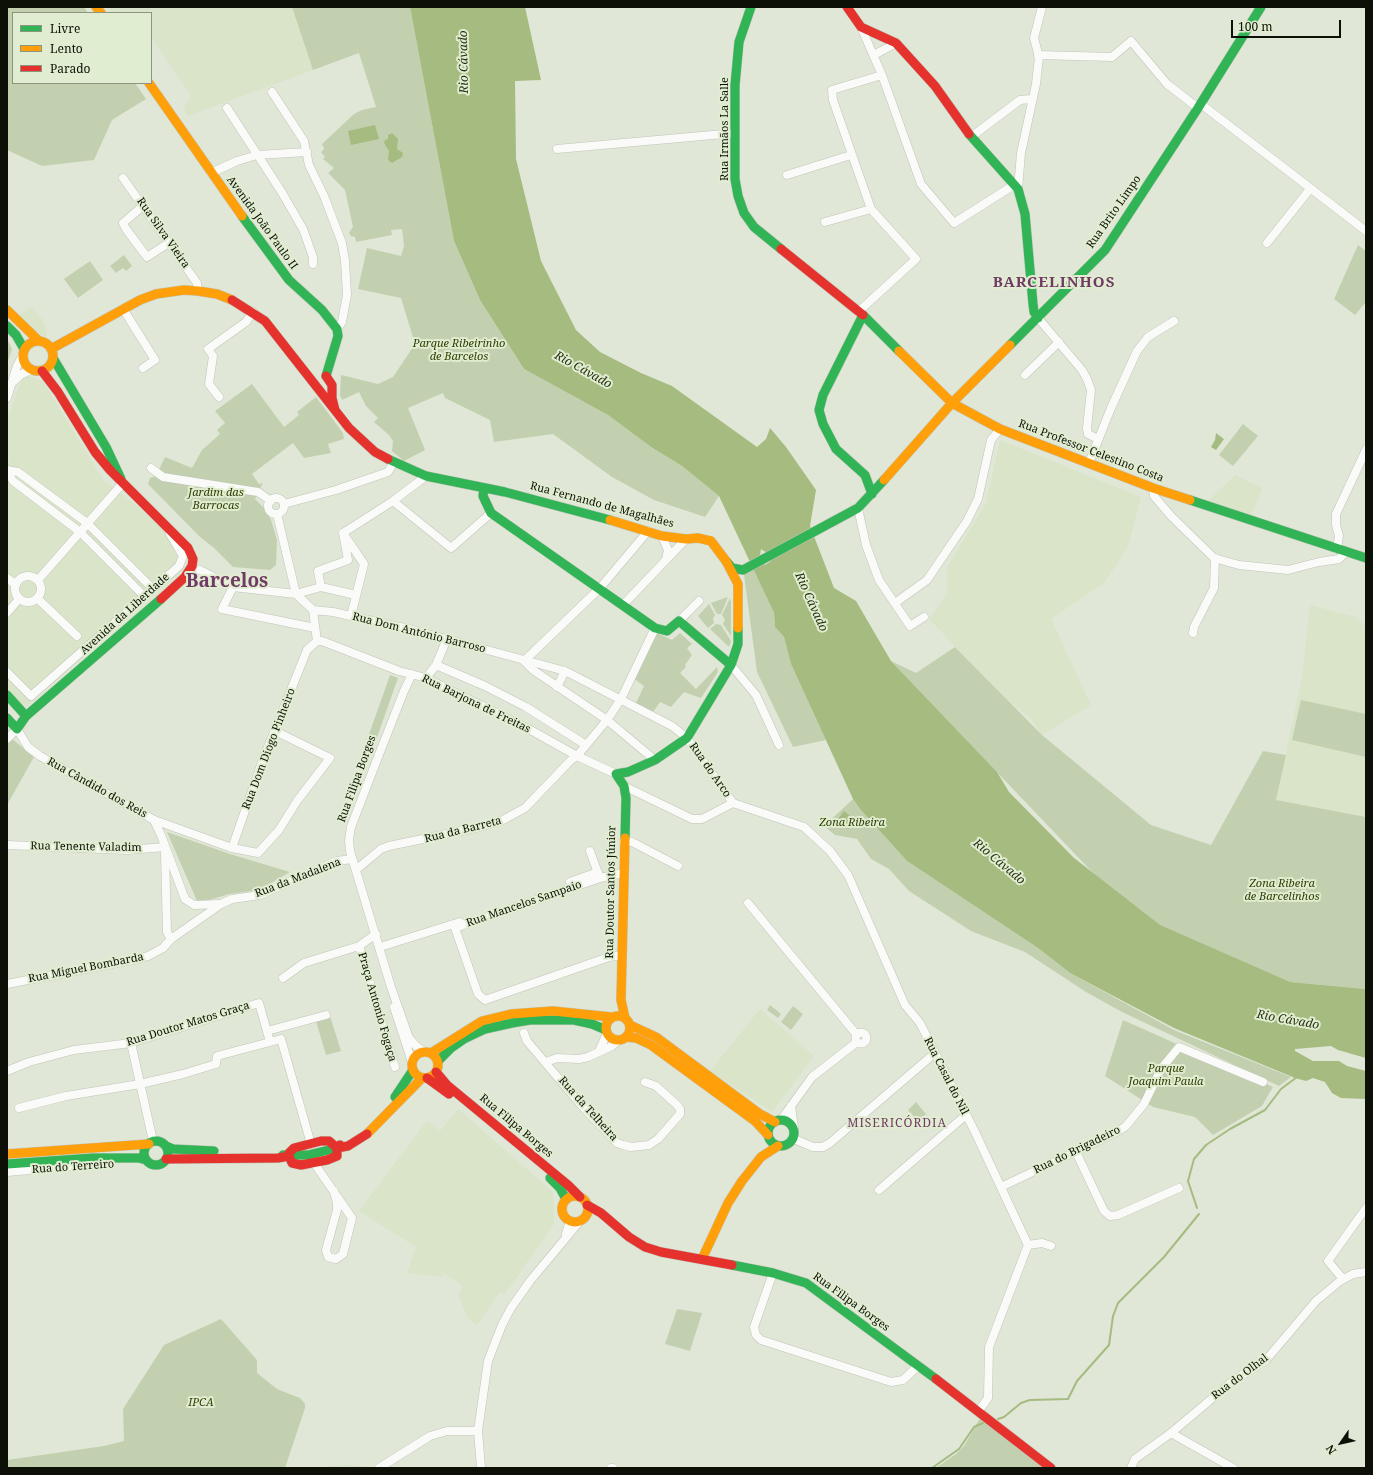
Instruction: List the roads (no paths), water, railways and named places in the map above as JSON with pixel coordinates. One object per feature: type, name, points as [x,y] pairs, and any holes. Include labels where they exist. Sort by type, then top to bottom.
[{"type":"main road","name":"Rua Irmãos La Salle","points":[[751,7],[740,42],[735,85],[735,179],[738,196],[744,213],[754,227],[846,302]]},
{"type":"main road","points":[[847,7],[861,27],[896,43],[935,86],[971,137],[1016,187],[1026,214],[1033,304],[1034,312],[1038,318]]},
{"type":"main road","name":"Rua Brito Limpo","points":[[744,569],[858,508],[952,402],[1105,250],[1199,106],[1261,7]]},
{"type":"main road","name":"Avenida João Paulo II","points":[[150,84],[210,173],[274,261],[290,280],[326,314],[337,329]]},
{"type":"main road","name":"Rua Fernando de Magalhães","points":[[52,353],[123,308],[156,294],[184,290],[217,294],[253,312],[265,321],[349,428],[375,452],[394,462],[426,476],[521,496],[662,536],[686,539],[698,538],[711,541],[726,561],[738,584],[738,644],[731,665],[700,718],[686,738],[655,760],[628,772],[616,774]]},
{"type":"main road","name":"Rua Professor Celestino Costa","points":[[846,302],[861,314],[952,402],[1000,429],[1152,488],[1366,558]]},
{"type":"main road","points":[[7,310],[39,341],[45,343],[52,353],[106,447],[123,483]]},
{"type":"main road","points":[[861,314],[823,396],[819,410],[823,424],[836,449],[866,475],[872,494]]},
{"type":"main road","points":[[7,326],[16,335],[24,352],[24,364],[31,370],[42,371],[50,366],[52,353]]},
{"type":"main road","points":[[332,385],[328,394],[318,390],[318,382],[326,376],[338,336],[337,329]]},
{"type":"main road","points":[[24,352],[31,343],[39,341]]},
{"type":"main road","name":"Avenida da Liberdade","points":[[17,729],[26,716],[122,634],[185,577],[192,566],[193,559],[188,548],[123,483],[95,452],[58,392],[42,371]]},
{"type":"main road","points":[[308,377],[326,376]]},
{"type":"main road","points":[[326,376],[332,385],[332,398],[336,412]]},
{"type":"main road","points":[[484,488],[483,496],[491,513],[655,628],[667,631],[679,622],[731,665]]},
{"type":"main road","points":[[726,561],[732,568],[744,569],[738,584]]},
{"type":"main road","points":[[7,695],[26,716]]},
{"type":"main road","points":[[7,718],[17,729]]},
{"type":"main road","points":[[616,774],[624,786]]},
{"type":"main road","name":"Rua Doutor Santos Júnior","points":[[624,786],[626,798],[621,1000],[628,1021]]},
{"type":"main road","name":"Rua Doutor Santos Júnior","points":[[613,1017],[621,1000]]},
{"type":"main road","points":[[337,1148],[325,1140],[294,1148],[289,1153],[289,1156],[290,1160],[295,1165],[314,1163],[336,1156],[337,1148],[376,1119],[403,1087],[413,1066],[416,1055],[427,1052],[482,1021],[511,1014],[553,1011],[613,1017],[619,1015],[656,1037],[760,1114],[778,1121],[788,1122],[794,1128],[794,1139],[787,1146],[778,1146],[764,1155],[736,1190],[702,1259]]},
{"type":"main road","points":[[607,1032],[607,1023],[613,1017]]},
{"type":"main road","points":[[151,1142],[144,1152],[146,1160],[150,1164],[157,1165],[166,1159],[173,1158],[278,1158],[312,1154],[348,1146],[370,1132],[424,1078],[436,1072],[438,1061],[451,1048],[464,1039],[485,1029],[512,1023],[530,1020],[574,1020],[592,1024],[607,1032],[612,1038],[636,1038],[651,1045],[755,1121],[778,1146]]},
{"type":"main road","points":[[622,1039],[630,1032],[628,1021]]},
{"type":"main road","points":[[427,1052],[438,1061]]},
{"type":"main road","points":[[413,1066],[424,1078]]},
{"type":"main road","name":"Rua Filipa Borges","points":[[436,1072],[448,1085],[568,1185],[580,1197]]},
{"type":"main road","name":"Rua Filipa Borges","points":[[424,1078],[513,1146],[560,1188],[566,1199]]},
{"type":"main road","points":[[764,1155],[769,1137],[769,1128],[778,1121]]},
{"type":"main road","points":[[7,1154],[137,1146],[151,1142],[160,1142],[174,1149],[272,1152],[289,1156]]},
{"type":"main road","points":[[166,1146],[168,1151],[166,1159]]},
{"type":"main road","points":[[7,1164],[133,1158],[146,1160]]},
{"type":"main road","points":[[578,1220],[587,1212],[587,1205],[580,1197],[573,1196],[566,1199],[562,1205],[562,1212],[565,1218],[578,1220],[595,1216],[608,1218]]},
{"type":"main road","name":"Rua Filipa Borges","points":[[587,1205],[608,1218],[629,1238],[645,1247],[661,1252],[790,1277],[816,1289],[1051,1468]]},
{"type":"street","points":[[861,27],[882,75],[921,184],[954,223],[1016,187],[1031,99],[1036,84],[1038,55],[1034,38],[1042,7]]},
{"type":"street","points":[[1038,55],[1112,56],[1131,41],[1167,84],[1199,106],[1366,231]]},
{"type":"street","points":[[874,55],[896,43]]},
{"type":"street","points":[[861,314],[916,259],[871,209],[831,94],[832,90],[882,75]]},
{"type":"street","points":[[272,92],[300,134],[307,152],[309,165],[336,227],[345,261],[347,295],[342,322],[337,329]]},
{"type":"street","points":[[971,137],[1020,100],[1031,99]]},
{"type":"street","points":[[227,108],[303,229],[313,257],[313,264]]},
{"type":"street","points":[[557,149],[735,133]]},
{"type":"street","points":[[210,173],[237,161],[257,155],[307,152]]},
{"type":"street","points":[[787,175],[851,155]]},
{"type":"street","name":"Rua Silva Vieira","points":[[124,178],[170,242],[197,283],[198,291]]},
{"type":"street","points":[[1268,242],[1310,189]]},
{"type":"street","points":[[144,205],[123,223],[126,229],[147,257],[170,242]]},
{"type":"street","points":[[825,222],[871,209]]},
{"type":"street","points":[[123,308],[155,360],[143,368]]},
{"type":"street","points":[[219,398],[209,384],[213,356],[208,348],[246,322],[253,312]]},
{"type":"street","points":[[1038,318],[1059,342],[1087,379],[1091,390],[1087,428],[1088,434],[1098,439]]},
{"type":"street","points":[[1089,463],[1137,351],[1148,337],[1174,321]]},
{"type":"street","points":[[1025,375],[1059,342]]},
{"type":"street","points":[[7,398],[17,366],[24,352]]},
{"type":"street","points":[[12,382],[22,374],[31,370]]},
{"type":"street","points":[[895,603],[927,580],[967,521],[978,499],[991,440],[1000,429]]},
{"type":"street","points":[[1152,488],[1154,496],[1171,516],[1215,558],[1239,565],[1288,570],[1319,562],[1339,559],[1341,551],[1336,526],[1336,514],[1366,450]]},
{"type":"street","points":[[284,504],[336,490],[388,472],[394,462]]},
{"type":"street","points":[[151,468],[163,476],[258,492],[271,501]]},
{"type":"street","points":[[7,471],[18,472],[88,523],[153,588]]},
{"type":"street","points":[[7,471],[13,481],[80,532],[144,596]]},
{"type":"street","points":[[343,533],[393,501],[426,476]]},
{"type":"street","points":[[38,580],[123,483]]},
{"type":"street","points":[[43,503],[49,494]]},
{"type":"street","points":[[271,501],[278,499],[284,504]]},
{"type":"street","points":[[271,501],[270,510],[277,514],[296,594],[313,610],[317,641]]},
{"type":"street","points":[[393,501],[452,548],[491,513]]},
{"type":"street","points":[[277,514],[284,509],[284,504]]},
{"type":"street","points":[[858,508],[866,545],[879,580],[910,626],[924,617]]},
{"type":"street","points":[[7,672],[31,696],[179,566],[182,556],[158,517]]},
{"type":"street","points":[[648,531],[600,588],[524,661],[533,670],[607,720],[655,760]]},
{"type":"street","points":[[343,533],[364,564],[351,616]]},
{"type":"street","points":[[320,587],[318,571],[348,560],[343,533]]},
{"type":"street","points":[[662,536],[668,550],[666,560]]},
{"type":"street","points":[[623,605],[686,539]]},
{"type":"street","points":[[112,563],[120,554]]},
{"type":"street","points":[[1193,634],[1194,627],[1214,588],[1215,558]]},
{"type":"street","points":[[200,570],[233,587],[296,594],[320,587],[356,595]]},
{"type":"street","points":[[28,576],[38,580],[42,589],[38,599],[29,602],[19,599],[15,590],[16,585],[23,577],[28,576]]},
{"type":"street","points":[[7,578],[16,585]]},
{"type":"street","points":[[233,587],[222,609],[315,628]]},
{"type":"street","points":[[7,613],[19,599]]},
{"type":"street","points":[[38,599],[77,636]]},
{"type":"street","points":[[679,622],[699,601]]},
{"type":"street","name":"Rua Dom António Barroso","points":[[313,610],[351,616],[413,630],[524,661],[538,662],[565,671],[621,699]]},
{"type":"street","points":[[114,624],[122,634]]},
{"type":"street","name":"Rua da Barreta","points":[[356,869],[381,849],[389,846],[476,828],[516,815],[536,798],[571,760],[577,756],[607,720],[621,699],[655,628]]},
{"type":"street","points":[[426,678],[436,665],[447,639]]},
{"type":"street","name":"Rua Dom Diogo Pinheiro","points":[[232,848],[275,731],[307,650],[317,641]]},
{"type":"street","name":"Rua Barjona de Freitas","points":[[317,641],[322,641],[399,671],[426,678],[528,728],[577,756],[616,774]]},
{"type":"street","points":[[436,665],[485,686],[526,707],[586,745]]},
{"type":"street","points":[[731,665],[756,695],[779,746]]},
{"type":"street","points":[[558,687],[565,671]]},
{"type":"street","name":"Rua Filipa Borges","points":[[412,674],[351,827],[349,840],[352,859],[391,987],[410,1038],[416,1046],[427,1052]]},
{"type":"street","name":"Rua do Arco","points":[[621,699],[672,726],[686,738],[733,803]]},
{"type":"street","points":[[7,739],[17,729]]},
{"type":"street","name":"Rua Cândido dos Reis","points":[[17,729],[28,747],[40,756],[154,820],[232,848],[258,853],[279,830],[297,801],[330,758],[275,731]]},
{"type":"street","points":[[624,786],[692,819],[702,819],[733,803]]},
{"type":"street","name":"Rua Casal do Nil","points":[[733,803],[804,828],[830,851],[848,875],[906,1005],[920,1023],[1028,1245]]},
{"type":"street","points":[[154,820],[185,899],[194,905],[221,904]]},
{"type":"street","points":[[624,840],[632,842],[678,866]]},
{"type":"street","name":"Rua Tenente Valadim","points":[[7,845],[127,850],[165,847]]},
{"type":"street","points":[[165,847],[168,932],[171,939]]},
{"type":"street","points":[[380,947],[449,926],[599,875],[590,851]]},
{"type":"street","name":"Rua da Madalena","points":[[163,948],[171,939],[221,904],[232,899],[260,895],[337,861],[352,859]]},
{"type":"street","name":"Rua Mancelos Sampaio","points":[[622,955],[609,957],[485,1000],[478,994],[455,928],[599,875],[623,873]]},
{"type":"street","points":[[748,903],[857,1038],[812,1077],[778,1121]]},
{"type":"street","points":[[283,978],[304,963],[359,946],[376,934]]},
{"type":"street","name":"Praça Antonio Fogaça","points":[[359,946],[395,1067]]},
{"type":"street","name":"Rua Miguel Bombarda","points":[[7,984],[138,960],[163,948]]},
{"type":"street","name":"Rua Filipa Borges","points":[[391,987],[394,1008],[413,1066]]},
{"type":"street","name":"Rua Doutor Matos Graça","points":[[7,1071],[29,1062],[74,1050],[131,1044],[259,1003],[270,1042]]},
{"type":"street","points":[[267,1031],[326,1015]]},
{"type":"street","points":[[599,1051],[607,1032]]},
{"type":"street","name":"Rua da Telheira","points":[[524,1033],[527,1041],[581,1105],[617,1143],[631,1147],[649,1145],[658,1139],[680,1114],[678,1105],[656,1086],[645,1082]]},
{"type":"street","points":[[19,1108],[66,1096],[140,1084],[184,1074],[216,1064],[217,1056],[281,1039],[310,1144]]},
{"type":"street","points":[[546,1062],[557,1058],[583,1058],[622,1039]]},
{"type":"street","points":[[131,1044],[151,1142]]},
{"type":"street","name":"Rua do Brigadeiro","points":[[1001,1187],[1076,1152],[1126,1126],[1144,1104],[1162,1069],[1179,1047],[1263,1082]]},
{"type":"street","points":[[794,1139],[813,1147],[822,1147],[830,1143],[935,1053]]},
{"type":"street","points":[[790,1106],[794,1128]]},
{"type":"street","points":[[879,1190],[966,1115]]},
{"type":"street","points":[[1076,1152],[1104,1211],[1110,1216],[1118,1215],[1179,1188]]},
{"type":"street","name":"Rua do Terreiro","points":[[7,1172],[98,1163],[133,1164],[133,1158]]},
{"type":"street","points":[[314,1163],[352,1218],[343,1254],[336,1259],[328,1257],[326,1250],[337,1210],[334,1192]]},
{"type":"street","points":[[1344,1279],[1328,1261],[1366,1208]]},
{"type":"street","points":[[481,1468],[478,1430],[488,1361],[502,1325],[511,1308],[530,1281],[565,1239],[578,1220]]},
{"type":"street","points":[[978,1412],[988,1398],[989,1347],[1028,1245],[1042,1243],[1051,1246]]},
{"type":"street","name":"Rua do Olhal","points":[[1131,1468],[1135,1459],[1171,1433],[1234,1380],[1266,1360],[1316,1301],[1344,1279],[1353,1274],[1366,1272]]},
{"type":"street","points":[[773,1273],[754,1327],[756,1335],[761,1340],[891,1382],[904,1380],[918,1366]]},
{"type":"street","points":[[379,1468],[430,1436],[447,1431],[478,1430]]},
{"type":"street","points":[[1171,1433],[1233,1468]]},
{"type":"water","name":"Rio Cávado","points":[[410,7],[525,7],[541,80],[515,81],[516,159],[541,261],[576,330],[600,352],[641,373],[672,386],[757,447],[766,439],[770,428],[786,447],[816,490],[810,526],[834,588],[856,601],[891,661],[997,772],[1009,792],[1074,858],[1160,925],[1290,982],[1366,989],[1366,1058],[1338,1050],[1331,1046],[1295,1049],[1295,1051],[1313,1061],[1339,1061],[1347,1066],[1366,1071],[1366,1099],[1341,1098],[1332,1093],[1325,1082],[1313,1078],[1306,1081],[1295,1078],[1174,1028],[1070,973],[1038,948],[907,861],[860,809],[853,799],[791,664],[784,637],[775,627],[774,613],[719,496],[682,466],[651,447],[608,415],[524,369],[480,300],[454,241]],"holes":[[[761,549],[767,553],[771,561],[765,565],[760,556]]]},
{"type":"water","points":[[375,125],[379,139],[351,145],[348,131]]},
{"type":"water","points":[[392,133],[398,139],[397,149],[403,153],[402,157],[392,163],[388,160],[389,151],[384,143],[385,140],[388,139],[388,135]]},
{"type":"water","points":[[1216,433],[1224,439],[1216,450],[1211,447],[1215,440]]},
{"type":"water","points":[[844,811],[857,822],[848,829],[838,819]]},
{"type":"waterway","points":[[1197,1208],[1188,1181],[1194,1159],[1206,1145],[1230,1129],[1265,1110],[1281,1089],[1297,1077]]},
{"type":"waterway","points":[[998,1419],[1004,1417],[1021,1403],[1030,1400],[1068,1399],[1077,1381],[1109,1345],[1113,1316],[1118,1303],[1164,1257],[1199,1214]]},
{"type":"waterway","points":[[932,1468],[959,1449],[974,1427],[983,1423]]},
{"type":"district","name":"BARCELINHOS","points":[[1054,283]]},
{"type":"district","name":"Barcelos","points":[[227,582]]},
{"type":"district","name":"MISERICÓRDIA","points":[[897,1124]]},
{"type":"park label","name":"Parque Ribeirinho de Barcelos","points":[[459,350]]},
{"type":"park label","name":"Jardim das Barrocas","points":[[216,499]]},
{"type":"park label","name":"Zona Ribeira","points":[[852,823]]},
{"type":"park label","name":"Zona Ribeira de Barcelinhos","points":[[1282,890]]},
{"type":"park label","name":"Parque Joaquim Paula","points":[[1166,1075]]},
{"type":"park label","name":"IPCA","points":[[201,1403]]}]
